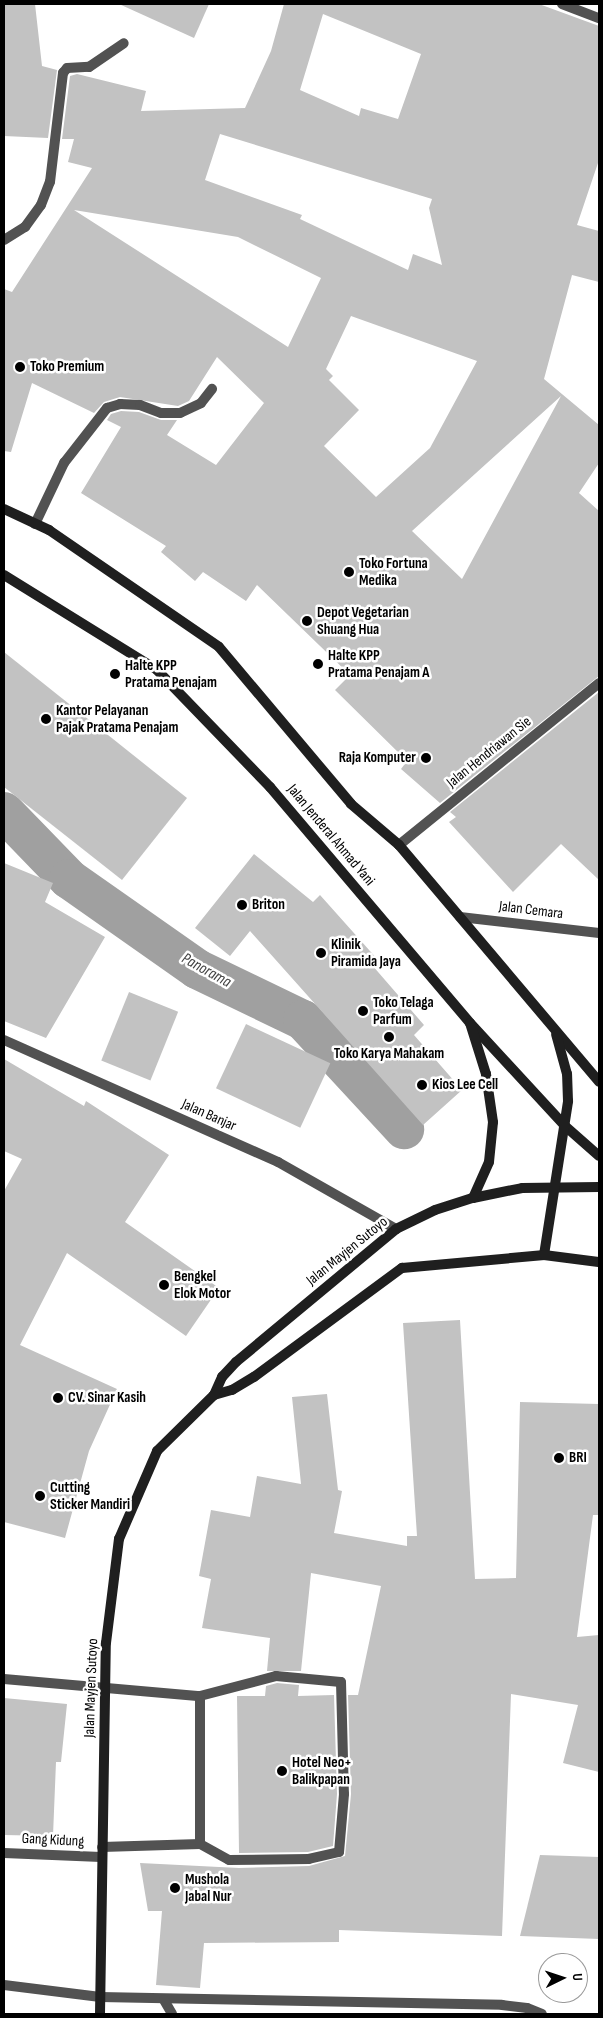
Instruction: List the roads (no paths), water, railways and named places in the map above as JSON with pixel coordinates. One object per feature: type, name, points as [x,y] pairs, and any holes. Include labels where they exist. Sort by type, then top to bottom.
[{"type":"main road","points":[[4,509],[49,530],[219,647],[351,804],[398,845],[599,1082]]},
{"type":"main road","name":"Jalan Jenderal Ahmad Yani","points":[[4,575],[157,670],[270,787],[470,1023],[565,1126],[599,1156]]},
{"type":"main road","points":[[470,1023],[486,1074],[493,1122],[489,1162],[472,1198]]},
{"type":"main road","points":[[544,1255],[553,1188],[565,1126],[567,1074],[555,1032]]},
{"type":"main road","name":"Jalan Mayjen Sutoyo","points":[[100,2014],[106,1643],[119,1539],[157,1451],[214,1395],[222,1377],[236,1362],[396,1229],[435,1210],[472,1198],[522,1188],[599,1187]]},
{"type":"main road","name":"Jalan Mayjen Sutoyo","points":[[214,1395],[232,1390],[254,1377],[402,1268],[544,1255],[599,1262]]},
{"type":"street","points":[[562,4],[599,18]]},
{"type":"street","points":[[4,240],[25,227],[41,205],[50,182],[62,73],[72,67],[89,67],[124,43]]},
{"type":"street","points":[[35,524],[64,463],[107,408],[120,404],[140,405],[161,412],[180,413],[201,403],[212,389]]},
{"type":"street","name":"Jalan Hendriawan Sie","points":[[398,845],[599,683]]},
{"type":"street","name":"Jalan Cemara","points":[[460,917],[599,933]]},
{"type":"street","name":"Jalan Banjar","points":[[4,1040],[278,1162],[396,1229]]},
{"type":"street","points":[[4,1679],[105,1690],[200,1696],[276,1676],[341,1682],[344,1794],[339,1852],[309,1859],[229,1860],[200,1844],[200,1696]]},
{"type":"street","name":"Gang Kidung","points":[[4,1853],[102,1852],[200,1844]]},
{"type":"street","points":[[4,1986],[100,1997],[164,2000],[502,2005],[527,2008],[542,2014]]},
{"type":"street","points":[[164,2000],[172,2014]]},
{"type":"waterway","name":"Panorama","points":[[4,812],[69,879],[197,969],[303,1020],[404,1129]]},
{"type":"place","name":"Toko Premium","points":[[20,367]]},
{"type":"place","name":"Toko Fortuna Medika","points":[[349,572]]},
{"type":"place","name":"Depot Vegetarian Shuang Hua","points":[[307,621]]},
{"type":"place","name":"Halte KPP Pratama Penajam A","points":[[318,664]]},
{"type":"place","name":"Halte KPP Pratama Penajam","points":[[115,674]]},
{"type":"place","name":"Kantor Pelayanan Pajak Pratama Penajam","points":[[46,719]]},
{"type":"place","name":"Raja Komputer","points":[[426,758]]},
{"type":"place","name":"Briton","points":[[242,905]]},
{"type":"place","name":"Klinik Piramida Jaya","points":[[321,953]]},
{"type":"place","name":"Toko Telaga Parfum","points":[[363,1011]]},
{"type":"place","name":"Toko Karya Mahakam","points":[[389,1037]]},
{"type":"place","name":"Kios Lee Cell","points":[[422,1085]]},
{"type":"place","name":"Bengkel Elok Motor","points":[[164,1285]]},
{"type":"place","name":"CV. Sinar Kasih","points":[[58,1398]]},
{"type":"place","name":"BRI","points":[[559,1458]]},
{"type":"place","name":"Cutting Sticker Mandiri","points":[[40,1496]]},
{"type":"place","name":"Hotel Neo+ Balikpapan","points":[[282,1771]]},
{"type":"place","name":"Mushola Jabal Nur","points":[[175,1888]]}]
